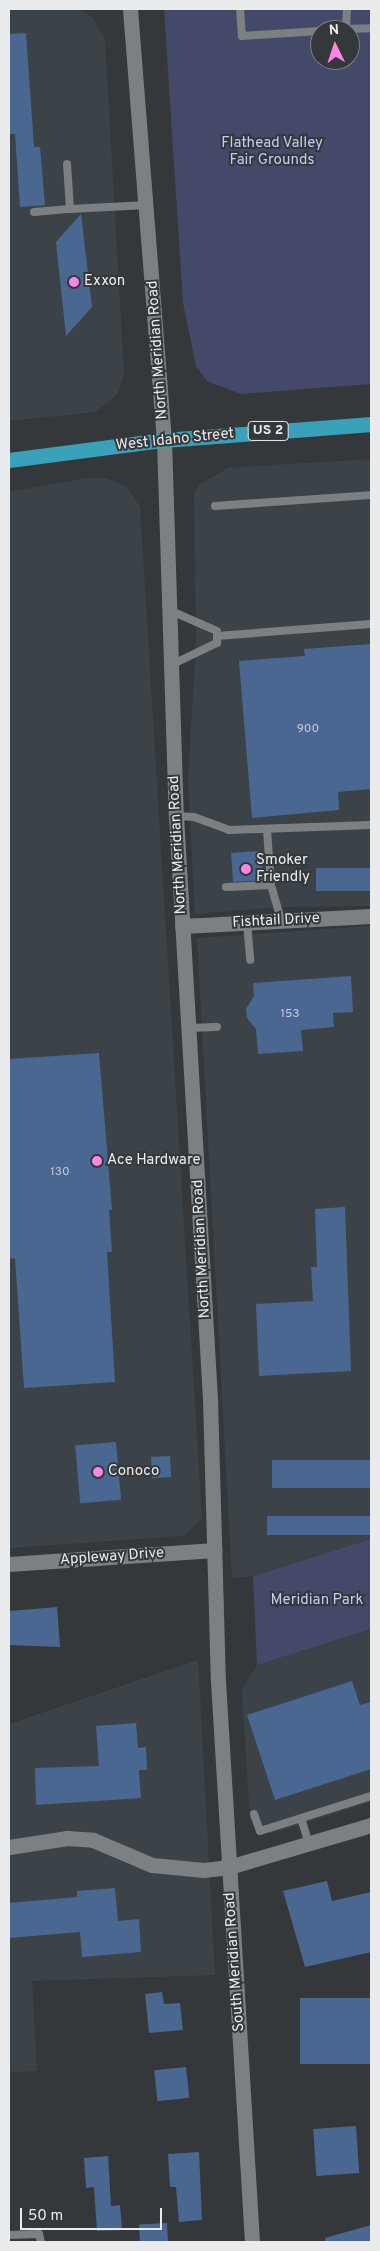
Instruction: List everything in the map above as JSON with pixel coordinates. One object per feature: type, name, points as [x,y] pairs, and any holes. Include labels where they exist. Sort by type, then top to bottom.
[{"type":"highway","name":"West Idaho Street","points":[[9,460],[164,440],[371,424]]},
{"type":"street","name":"North Meridian Road","points":[[130,9],[148,205],[164,440],[176,816],[210,1398],[218,1682]]},
{"type":"street","name":"Fishtail Drive","points":[[182,926],[371,916]]},
{"type":"street","name":"Appleway Drive","points":[[9,1564],[215,1550]]},
{"type":"street","name":"South Meridian Road","points":[[218,1682],[252,2242]]},
{"type":"street","points":[[9,1847],[67,1838],[93,1840],[152,1865],[204,1870],[229,1868],[371,1826]]},
{"type":"lane","points":[[240,9],[242,36],[310,32]]},
{"type":"lane","points":[[67,164],[70,209]]},
{"type":"lane","points":[[34,212],[148,205]]},
{"type":"lane","points":[[215,506],[371,495]]},
{"type":"lane","points":[[169,610],[217,631]]},
{"type":"lane","points":[[171,665],[217,643],[217,636],[371,624]]},
{"type":"lane","points":[[176,816],[194,817],[229,830],[371,825]]},
{"type":"lane","points":[[267,830],[271,885],[281,921]]},
{"type":"lane","points":[[226,887],[271,885]]},
{"type":"lane","points":[[247,922],[250,960]]},
{"type":"lane","points":[[188,1028],[217,1027]]},
{"type":"lane","points":[[254,1814],[260,1831],[371,1796]]},
{"type":"lane","points":[[301,1818],[309,1845]]},
{"type":"lane","points":[[9,2235],[39,2234],[41,2242]]},
{"type":"shaded area","points":[[9,9],[78,9],[93,18],[105,40],[124,374],[118,393],[96,412],[9,421]]},
{"type":"shaded area","points":[[371,459],[371,906],[282,907],[195,914],[188,781],[196,643],[194,495],[198,485],[228,468]]},
{"type":"shaded area","points":[[87,478],[107,478],[127,487],[140,507],[202,1519],[183,1536],[9,1548],[9,492]]},
{"type":"shaded area","points":[[371,926],[371,1539],[253,1576],[232,1578],[197,938]]},
{"type":"shaded area","points":[[371,1629],[371,1802],[269,1834],[250,1820],[242,1689],[257,1665]]},
{"type":"shaded area","points":[[198,1660],[215,1975],[32,1981],[37,2071],[9,2072],[9,1724]]},
{"type":"green space","name":"Flathead Valley Fair Grounds","points":[[164,9],[371,9],[371,384],[241,394],[207,381],[196,366],[183,303]]},
{"type":"green space","name":"Meridian Park","points":[[371,1539],[371,1629],[257,1665],[253,1576]]},
{"type":"building","points":[[26,33],[34,147],[40,147],[45,205],[20,207],[15,134],[9,134],[9,34]]},
{"type":"building","points":[[81,214],[92,307],[66,336],[56,242]]},
{"type":"building","points":[[371,644],[371,789],[338,792],[339,810],[252,818],[239,661],[305,656],[304,649]]},
{"type":"building","points":[[261,851],[263,880],[233,882],[231,853]]},
{"type":"building","points":[[316,868],[371,868],[371,891],[316,891]]},
{"type":"building","points":[[351,976],[353,1012],[333,1013],[334,1027],[301,1030],[303,1051],[258,1054],[256,1029],[247,1018],[246,1009],[254,996],[253,983]]},
{"type":"building","points":[[99,1053],[112,1210],[109,1210],[112,1252],[107,1252],[115,1382],[24,1388],[15,1258],[9,1259],[9,1059]]},
{"type":"building","points":[[345,1207],[351,1371],[259,1376],[256,1304],[313,1301],[311,1267],[317,1267],[315,1209]]},
{"type":"building","name":"Conoco","points":[[116,1442],[121,1500],[80,1503],[75,1446]]},
{"type":"building","points":[[170,1456],[171,1477],[152,1478],[151,1457]]},
{"type":"building","points":[[272,1460],[371,1460],[371,1488],[272,1488]]},
{"type":"building","points":[[267,1516],[371,1516],[371,1535],[267,1535]]},
{"type":"building","points":[[57,1607],[60,1647],[9,1645],[9,1611]]},
{"type":"building","points":[[352,1681],[360,1705],[371,1702],[371,1769],[275,1800],[247,1715]]},
{"type":"building","points":[[136,1723],[138,1748],[146,1747],[147,1770],[139,1770],[141,1798],[36,1805],[35,1768],[99,1766],[96,1726]]},
{"type":"building","points":[[327,1881],[332,1901],[371,1892],[371,1952],[305,1967],[283,1891]]},
{"type":"building","points":[[115,1888],[118,1921],[139,1919],[141,1952],[82,1957],[80,1932],[9,1938],[9,1903],[77,1897],[77,1891]]},
{"type":"building","points":[[162,1992],[164,2004],[180,2003],[183,2030],[149,2033],[145,1994]]},
{"type":"building","points":[[300,1998],[371,1998],[371,2064],[300,2064]]},
{"type":"building","points":[[186,2067],[189,2098],[157,2101],[154,2070]]},
{"type":"building","points":[[356,2126],[359,2173],[316,2176],[313,2129]]},
{"type":"building","points":[[199,2152],[202,2220],[179,2222],[176,2187],[170,2187],[168,2154]]},
{"type":"building","points":[[108,2156],[111,2206],[120,2205],[122,2230],[97,2231],[94,2187],[86,2188],[84,2158]]},
{"type":"building","points":[[167,2223],[168,2242],[140,2242],[139,2224]]},
{"type":"building","points":[[371,2225],[371,2242],[325,2242],[325,2238]]},
{"type":"place","name":"Exxon","points":[[74,282]]},
{"type":"place","name":"Smoker Friendly","points":[[246,869]]},
{"type":"place","name":"Ace Hardware","points":[[97,1161]]},
{"type":"place","name":"Conoco","points":[[98,1472]]}]
